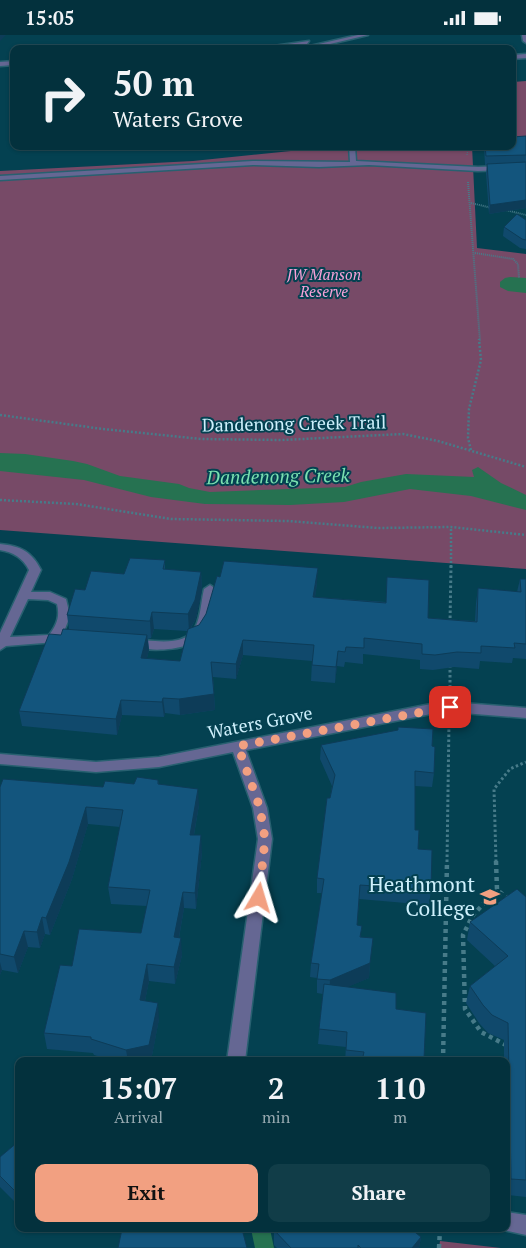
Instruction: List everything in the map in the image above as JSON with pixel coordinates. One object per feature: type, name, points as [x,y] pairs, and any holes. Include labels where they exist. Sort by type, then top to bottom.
[{"type":"street","points":[[292,35],[313,45],[365,35]]},
{"type":"street","points":[[524,35],[526,41]]},
{"type":"street","points":[[285,45],[307,42]]},
{"type":"street","points":[[352,150],[352,163]]},
{"type":"street","points":[[0,178],[253,163],[526,167]]},
{"type":"street","points":[[0,547],[9,548],[29,558],[35,570],[1,644]]},
{"type":"street","points":[[123,642],[162,645],[179,643],[194,637],[200,631],[210,589]]},
{"type":"street","points":[[24,595],[50,596],[62,601],[65,611],[64,621],[54,637]]},
{"type":"street","points":[[1,644],[54,637],[73,639]]},
{"type":"street","name":"Waters Grove","points":[[0,759],[96,767],[115,766],[159,762],[450,707],[526,713]]},
{"type":"street","points":[[237,1057],[265,839],[260,808],[238,746]]},
{"type":"street","points":[[510,1223],[526,1225]]},
{"type":"path","points":[[468,150],[467,167],[475,253],[481,360],[469,409],[468,438],[471,451]]},
{"type":"path","points":[[471,203],[526,215]]},
{"type":"path","points":[[475,253],[513,259],[518,264],[520,278]]},
{"type":"path","name":"Dandenong Creek Trail","points":[[0,415],[103,429],[201,439],[282,440],[403,434],[526,467]]},
{"type":"path","points":[[0,500],[76,504],[171,519],[288,521],[378,528],[451,527],[526,535]]},
{"type":"path","points":[[450,631],[451,527]]},
{"type":"path","points":[[443,1057],[450,660]]},
{"type":"path","points":[[511,1048],[482,1032],[465,1009],[463,935],[473,915],[497,890],[494,789],[510,769],[526,762]]},
{"type":"path","points":[[497,890],[512,902]]},
{"type":"path","points":[[440,1232],[440,1248]]},
{"type":"green space","points":[[526,81],[526,137],[516,138],[516,82]]},
{"type":"green space","name":"JW Manson Reserve","points":[[301,150],[472,150],[477,248],[526,254],[526,569],[0,530],[0,171],[193,161]]},
{"type":"green space","points":[[440,1241],[501,1248],[439,1248]]},
{"type":"shaded area","points":[[510,277],[526,278],[526,293],[508,291],[500,287],[500,282]]},
{"type":"shaded area","points":[[0,453],[25,454],[73,461],[120,476],[179,484],[210,492],[345,487],[361,482],[406,474],[474,477],[472,470],[478,467],[501,483],[526,495],[526,510],[471,496],[410,489],[344,502],[290,505],[205,504],[151,497],[84,480],[0,471]]},
{"type":"shaded area","points":[[252,1232],[271,1232],[274,1248],[255,1248]]},
{"type":"building","points":[[526,136],[526,155],[486,156],[485,150],[516,150],[516,137]]},
{"type":"building","points":[[526,162],[526,200],[490,205],[487,164]]},
{"type":"building","points":[[517,214],[526,220],[526,240],[504,227]]},
{"type":"building","points":[[130,558],[165,560],[163,569],[201,572],[195,600],[188,614],[152,612],[150,621],[67,615],[75,589],[85,590],[91,571],[124,574]]},
{"type":"building","points":[[224,561],[318,568],[313,597],[386,603],[387,577],[429,580],[428,618],[477,622],[478,588],[521,592],[520,579],[526,579],[526,644],[514,643],[515,648],[481,646],[481,653],[457,652],[435,655],[422,654],[422,644],[364,638],[364,648],[346,647],[345,652],[338,651],[336,667],[312,665],[314,645],[243,640],[236,664],[211,662],[214,694],[179,699],[163,698],[162,702],[121,700],[116,719],[19,711],[49,634],[61,635],[63,629],[147,635],[141,658],[180,661],[188,629],[199,625],[206,614],[217,576],[220,577]]},
{"type":"building","points":[[398,727],[433,729],[432,746],[435,747],[434,773],[415,771],[415,830],[419,830],[418,849],[432,850],[431,890],[360,885],[357,925],[362,926],[360,937],[373,938],[370,963],[330,980],[317,979],[319,964],[311,963],[324,879],[317,878],[327,798],[330,798],[335,775],[321,745],[398,730]]},
{"type":"building","points":[[137,777],[158,780],[158,784],[198,789],[190,835],[201,835],[195,893],[183,892],[174,937],[181,938],[174,967],[147,964],[140,1000],[158,1003],[149,1045],[126,1050],[91,1039],[91,1037],[44,1033],[60,965],[72,966],[79,929],[141,933],[150,890],[108,887],[123,810],[86,807],[69,862],[46,918],[42,917],[37,932],[24,931],[14,957],[0,954],[0,787],[3,779],[103,787],[105,781],[134,784]]},
{"type":"building","points":[[517,889],[526,897],[526,1180],[511,1179],[508,1023],[492,1015],[470,986],[508,956],[470,922]]},
{"type":"building","points":[[324,984],[396,993],[396,1009],[426,1013],[424,1057],[363,1057],[364,1052],[346,1050],[347,1032],[319,1029]]},
{"type":"building","points":[[15,1144],[15,1191],[0,1176],[0,1157]]},
{"type":"building","points":[[121,1232],[243,1232],[247,1248],[118,1248]]},
{"type":"building","points":[[276,1232],[415,1232],[421,1237],[412,1248],[361,1248],[358,1245],[358,1248],[291,1248]]},
{"type":"place","name":"Heathmont College","points":[[490,897]]},
{"type":"route","points":[[259,898],[265,839],[260,808],[238,746],[407,713],[450,707]]},
{"type":"water label","name":"Dandenong Creek","points":[[278,476]]}]
